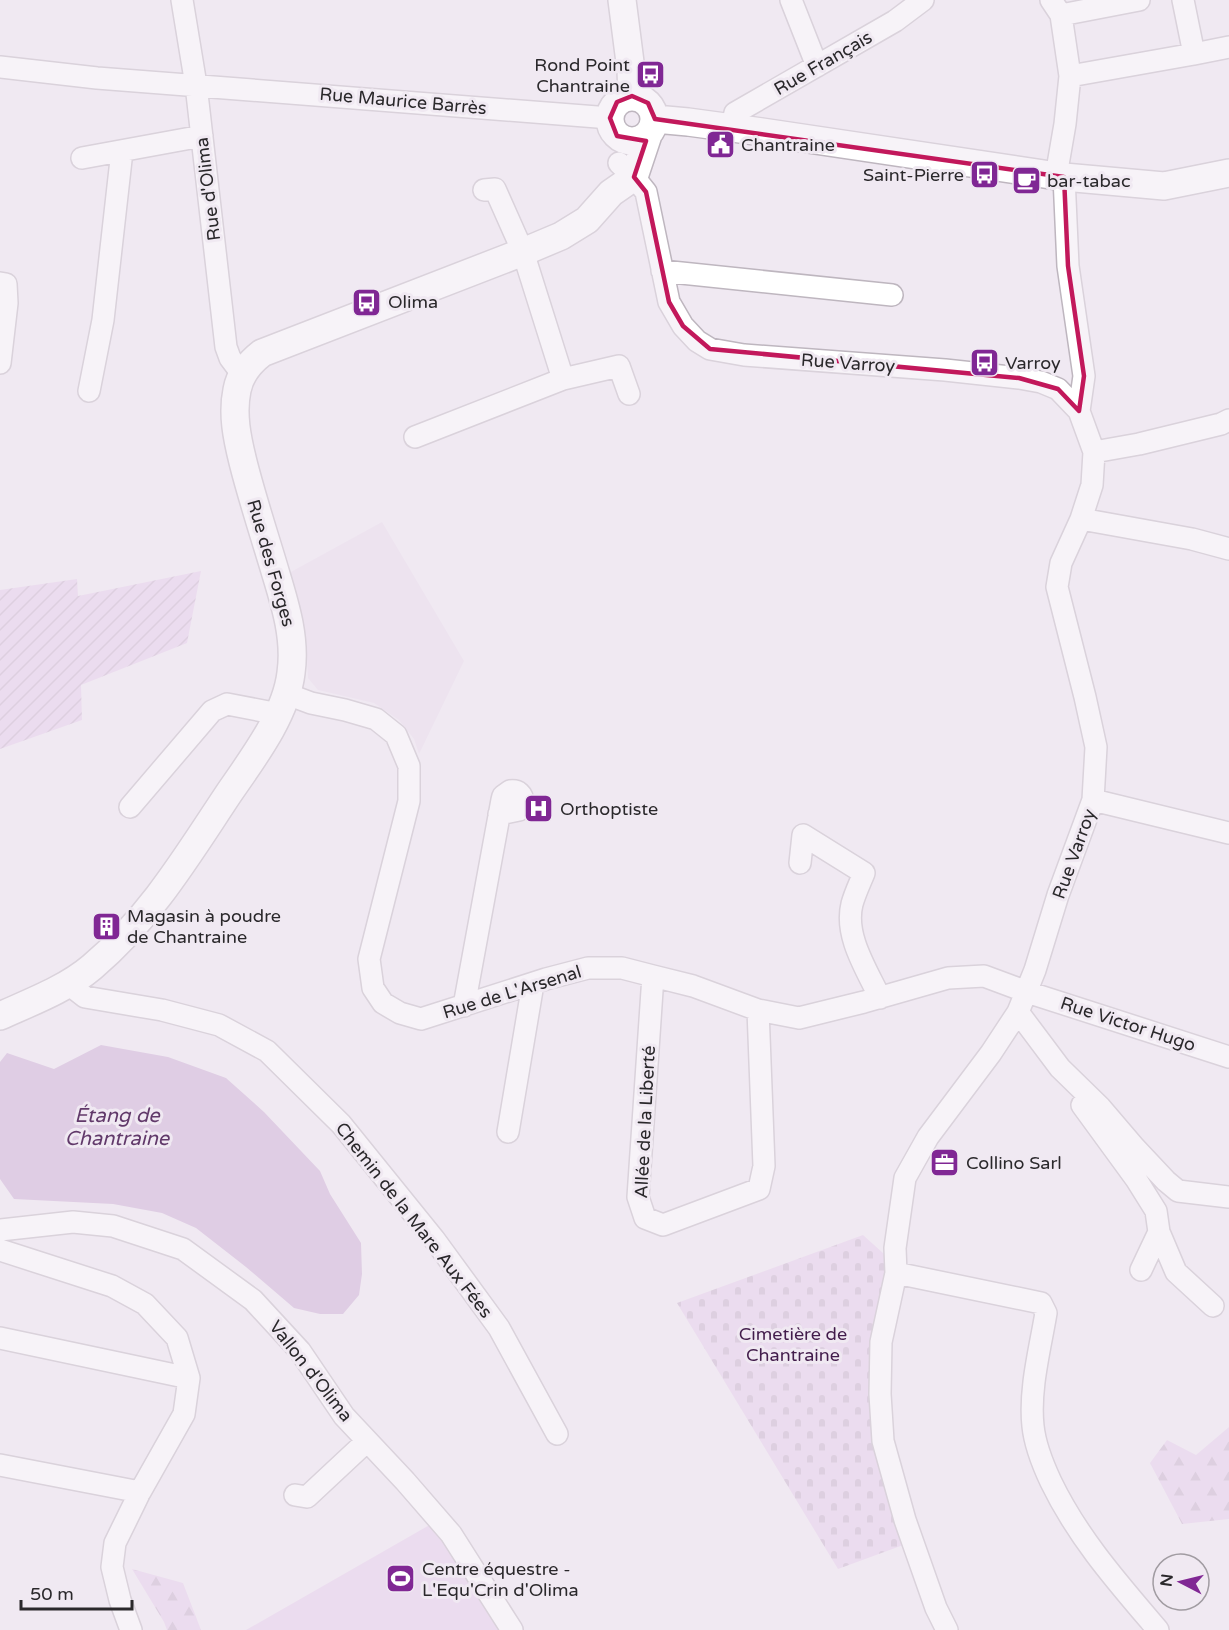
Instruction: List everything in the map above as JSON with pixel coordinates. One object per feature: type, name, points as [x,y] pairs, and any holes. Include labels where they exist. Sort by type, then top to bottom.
[{"type":"main road","points":[[622,0],[632,96],[617,102],[612,109],[631,142]]},
{"type":"main road","points":[[242,374],[262,353],[561,236],[587,220],[611,194],[631,142],[688,122],[1060,177],[1164,186],[1229,173]]},
{"type":"main road","name":"Rue des Forges","points":[[0,1016],[67,984],[89,969],[110,951],[152,905],[187,859],[283,704],[291,672],[292,641],[286,608],[245,472],[236,434],[235,404],[242,374]]},
{"type":"street","name":"Rue d'Olima","points":[[183,0],[196,85],[226,347],[230,358],[242,374]]},
{"type":"street","points":[[791,0],[817,66]]},
{"type":"street","name":"Rue Français","points":[[731,129],[735,113],[895,21],[923,0]]},
{"type":"street","points":[[1079,411],[1084,376],[1068,266],[1060,177],[1070,76],[1056,7],[1139,0]]},
{"type":"street","points":[[1183,0],[1194,54]]},
{"type":"street","points":[[1070,76],[1229,48]]},
{"type":"street","name":"Rue Maurice Barrès","points":[[0,67],[98,78],[196,85],[631,142]]},
{"type":"street","points":[[82,158],[202,136]]},
{"type":"street","name":"Rue Varroy","points":[[631,142],[646,192],[669,302],[682,326],[698,341],[710,349],[754,356],[945,370],[1041,382],[1058,389],[1079,411],[1094,452],[1092,485],[1081,519],[1061,563],[1057,587],[1096,747],[1094,800],[1058,895],[1035,970],[1018,1012],[991,1053],[928,1137],[905,1178],[895,1248],[896,1274],[881,1342],[880,1394],[884,1441],[904,1520],[936,1608],[947,1630]]},
{"type":"street","points":[[89,391],[103,320],[122,151]]},
{"type":"street","points":[[484,190],[495,189],[523,252],[563,379]]},
{"type":"street","points":[[662,271],[892,295]]},
{"type":"street","points":[[0,283],[6,284],[6,303],[0,363]]},
{"type":"street","points":[[415,437],[563,379],[619,366],[629,394]]},
{"type":"street","points":[[1094,452],[1221,424],[1229,420]]},
{"type":"street","points":[[1081,519],[1192,539],[1229,549]]},
{"type":"street","name":"Rue de L'Arsenal","points":[[130,807],[212,711],[227,704],[311,704],[376,719],[396,735],[410,766],[409,801],[369,959],[373,987],[383,1003],[400,1013],[421,1019],[588,968],[622,969],[653,976],[693,986],[758,1010],[800,1018],[948,978],[984,976],[1027,992]]},
{"type":"street","points":[[1094,800],[1229,833]]},
{"type":"street","points":[[464,1006],[499,814]]},
{"type":"street","points":[[800,862],[803,835],[864,873],[852,906],[851,930],[880,998]]},
{"type":"street","name":"Allée de la Liberté","points":[[653,976],[638,1197],[645,1218],[663,1225],[759,1189],[764,1166],[758,1010]]},
{"type":"street","name":"Chemin de la Mare Aux Fées","points":[[67,984],[85,997],[162,1010],[219,1025],[267,1051],[341,1124],[434,1239],[499,1328],[557,1434]]},
{"type":"street","points":[[508,1132],[533,984]]},
{"type":"street","name":"Rue Victor Hugo","points":[[1027,992],[1229,1056]]},
{"type":"street","points":[[1018,1012],[1060,1068],[1078,1100],[1136,1179],[1156,1211],[1159,1232],[1176,1272],[1213,1306]]},
{"type":"street","points":[[1060,1068],[1100,1107],[1135,1148],[1178,1191],[1229,1197]]},
{"type":"street","name":"Vallon d'Olima","points":[[0,1230],[72,1222],[113,1226],[183,1249],[253,1300],[300,1351],[344,1416],[452,1534],[512,1630]]},
{"type":"street","points":[[1141,1270],[1159,1232]]},
{"type":"street","points":[[0,1250],[112,1286],[145,1304],[177,1338],[189,1378],[184,1414],[140,1492],[115,1544],[112,1567],[120,1600],[131,1630]]},
{"type":"street","points":[[896,1274],[1041,1303],[1046,1313],[1034,1390],[1033,1426],[1042,1463],[1065,1510],[1105,1568],[1158,1630]]},
{"type":"street","points":[[0,1338],[189,1378]]},
{"type":"street","points":[[295,1495],[307,1497],[367,1441]]},
{"type":"street","points":[[0,1465],[140,1492]]},
{"type":"highlighted area","points":[[632,96],[648,103],[655,119],[1064,177],[1068,266],[1084,376],[1079,411],[1058,389],[1019,378],[710,349],[683,326],[669,302],[646,192],[634,177],[646,141],[617,136],[610,118],[617,102]]},
{"type":"shaded area","points":[[382,522],[464,661],[419,754],[414,739],[399,720],[374,703],[318,690],[308,678],[306,640],[289,573]]},
{"type":"green space","points":[[201,571],[187,643],[81,685],[82,720],[0,749],[0,590],[77,579],[78,596]]},
{"type":"green space","name":"Cimetière de Chantraine","points":[[863,1235],[893,1262],[872,1349],[906,1544],[838,1569],[677,1303]]},
{"type":"green space","points":[[1229,1427],[1229,1519],[1182,1524],[1150,1463],[1167,1440],[1196,1455]]},
{"type":"green space","name":"Centre équestre - L'Equ'Crin d'Olima","points":[[433,1523],[500,1630],[246,1630]]},
{"type":"green space","points":[[132,1569],[183,1583],[201,1630],[167,1630]]},
{"type":"water","name":"Étang de Chantraine","points":[[101,1045],[168,1057],[226,1078],[264,1112],[320,1171],[330,1194],[361,1243],[362,1274],[359,1295],[343,1314],[320,1314],[294,1308],[196,1228],[162,1213],[113,1204],[14,1199],[0,1179],[0,1062],[7,1053],[54,1069]]},
{"type":"place","name":"Rond Point Chantraine","points":[[651,75]]},
{"type":"place","name":"Chantraine","points":[[720,145]]},
{"type":"place","name":"Saint-Pierre","points":[[985,175]]},
{"type":"place","name":"bar-tabac","points":[[1026,181]]},
{"type":"place","name":"Olima","points":[[367,302]]},
{"type":"place","name":"Varroy","points":[[984,363]]},
{"type":"place","name":"Orthoptiste","points":[[539,809]]},
{"type":"place","name":"Magasin à poudre de Chantraine","points":[[106,926]]},
{"type":"place","name":"Collino Sarl","points":[[945,1163]]},
{"type":"place","name":"Centre équestre - L'Equ'Crin d'Olima","points":[[401,1579]]}]
